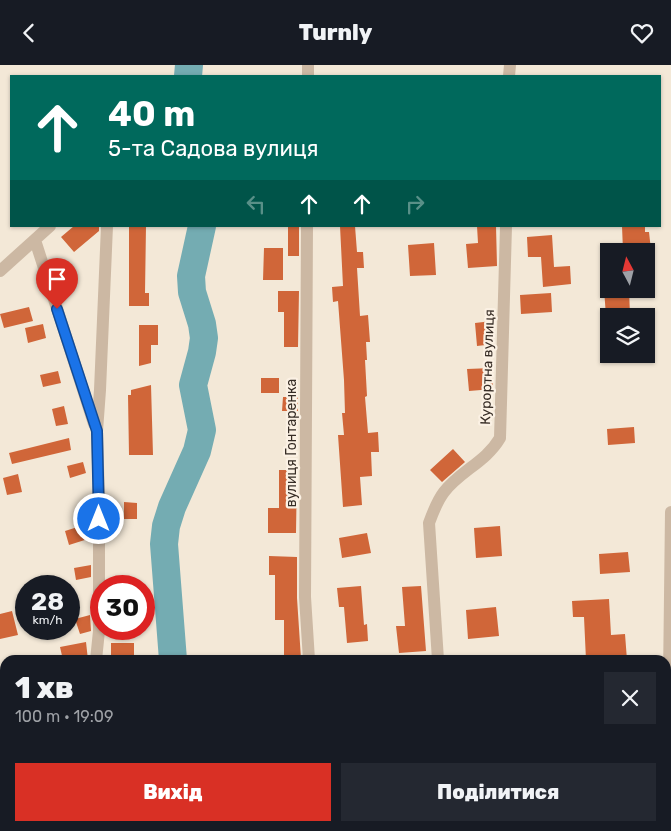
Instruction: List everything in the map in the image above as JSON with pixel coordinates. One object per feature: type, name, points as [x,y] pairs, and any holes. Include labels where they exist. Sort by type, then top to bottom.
[{"type":"street","points":[[0,271],[49,227]]},
{"type":"street","points":[[97,655],[99,631],[97,431],[107,227]]},
{"type":"street","name":"вулиця Гонтаренка","points":[[307,227],[305,597],[309,655]]},
{"type":"street","name":"Курортна вулиця","points":[[438,655],[429,523],[434,507],[444,491],[486,457],[500,438],[506,227]]},
{"type":"street","points":[[35,239],[97,431]]},
{"type":"street","points":[[669,655],[671,512]]},
{"type":"building","points":[[73,227],[99,227],[99,231],[74,252],[61,237]]},
{"type":"building","points":[[129,227],[146,227],[145,293],[149,293],[149,306],[129,306]]},
{"type":"building","points":[[288,227],[299,227],[299,256],[288,256]]},
{"type":"building","points":[[340,227],[355,227],[357,252],[363,252],[364,268],[357,268],[360,316],[368,315],[370,342],[366,342],[367,360],[365,360],[367,396],[365,397],[368,433],[378,432],[379,452],[371,452],[372,476],[360,477],[362,505],[343,507],[338,435],[344,435],[342,413],[345,413],[344,380],[338,301],[333,302],[332,287],[343,286]]},
{"type":"building","points":[[477,227],[496,227],[497,266],[468,268],[466,244],[478,243]]},
{"type":"building","points":[[622,227],[645,227],[645,232],[649,232],[650,243],[623,243]]},
{"type":"building","points":[[552,235],[554,267],[570,266],[571,284],[543,287],[541,257],[528,257],[527,237]]},
{"type":"building","points":[[434,243],[436,275],[410,276],[408,245]]},
{"type":"building","points":[[264,248],[283,248],[283,280],[263,280]]},
{"type":"building","points":[[278,291],[299,291],[298,347],[284,347],[284,312],[278,312]]},
{"type":"building","points":[[551,293],[552,312],[521,314],[520,295]]},
{"type":"building","points":[[605,298],[629,298],[630,308],[605,308]]},
{"type":"building","points":[[29,307],[33,321],[4,328],[0,314]]},
{"type":"building","points":[[492,321],[494,344],[477,346],[475,323]]},
{"type":"building","points":[[43,324],[46,338],[28,343],[25,328]]},
{"type":"building","points":[[139,325],[158,325],[158,345],[151,345],[151,363],[139,366]]},
{"type":"building","points":[[492,368],[493,389],[469,391],[467,369]]},
{"type":"building","points":[[58,371],[61,383],[43,387],[40,375]]},
{"type":"building","points":[[261,378],[279,378],[279,393],[261,393]]},
{"type":"building","points":[[151,385],[153,455],[129,455],[128,395],[131,395],[131,390]]},
{"type":"building","points":[[283,397],[298,397],[298,411],[282,411]]},
{"type":"building","points":[[64,406],[68,424],[56,426],[52,409]]},
{"type":"building","points":[[634,427],[635,443],[608,445],[607,429]]},
{"type":"building","points":[[69,438],[71,450],[12,464],[9,453]]},
{"type":"building","points":[[453,449],[465,462],[442,482],[430,470]]},
{"type":"building","points":[[83,462],[86,473],[70,478],[67,466]]},
{"type":"building","points":[[279,470],[297,470],[296,533],[268,533],[268,508],[279,508]]},
{"type":"building","points":[[18,474],[22,492],[7,495],[3,478]]},
{"type":"building","points":[[124,502],[137,503],[137,519],[124,519]]},
{"type":"building","points":[[87,524],[91,538],[69,545],[65,531]]},
{"type":"building","points":[[500,526],[502,556],[476,558],[474,528]]},
{"type":"building","points":[[367,533],[371,553],[342,558],[339,538]]},
{"type":"building","points":[[628,552],[630,572],[600,574],[599,554]]},
{"type":"building","points":[[269,556],[297,557],[297,598],[301,655],[284,655],[284,620],[275,620],[275,575],[269,575]]},
{"type":"building","points":[[91,565],[90,577],[80,579],[80,575],[75,575],[74,568]]},
{"type":"building","points":[[361,586],[364,625],[367,624],[368,641],[347,643],[344,607],[339,607],[337,588]]},
{"type":"building","points":[[421,586],[426,651],[399,653],[396,626],[405,626],[402,587]]},
{"type":"building","points":[[609,599],[611,635],[625,634],[627,655],[586,655],[584,617],[573,617],[572,601]]},
{"type":"building","points":[[496,607],[499,636],[468,639],[466,610]]},
{"type":"building","points":[[12,611],[15,623],[15,636],[0,639],[0,614]]},
{"type":"building","points":[[90,615],[90,631],[80,634],[80,618]]},
{"type":"building","points":[[86,642],[87,655],[62,655],[60,647]]},
{"type":"building","points":[[111,643],[134,643],[134,655],[111,655]]},
{"type":"waterway","points":[[188,75],[189,65]]},
{"type":"waterway","points":[[173,655],[164,544],[166,526],[172,507],[197,451],[202,430],[193,385],[204,338],[202,324],[192,292],[191,276],[202,227]]},
{"type":"route","points":[[57,309],[97,431],[99,519]]}]
